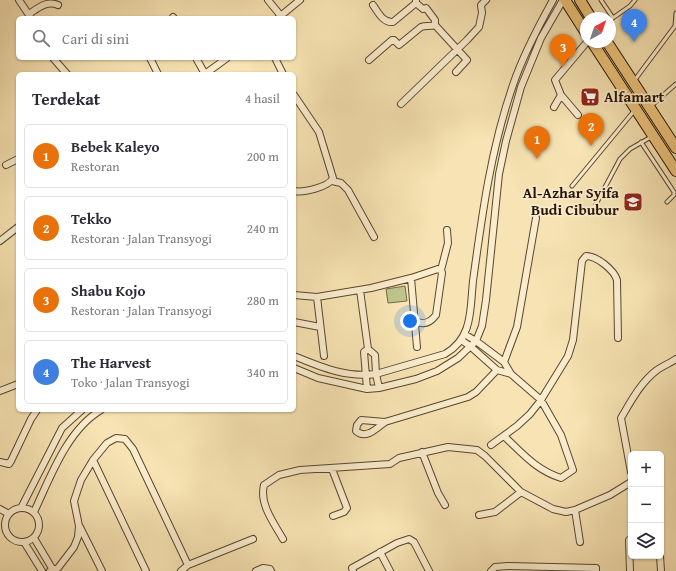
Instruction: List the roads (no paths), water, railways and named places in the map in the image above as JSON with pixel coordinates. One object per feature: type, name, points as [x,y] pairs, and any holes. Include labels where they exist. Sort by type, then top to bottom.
[{"type":"highway","points":[[564,0],[580,24]]},
{"type":"highway","points":[[580,0],[587,12]]},
{"type":"highway","points":[[596,48],[676,171]]},
{"type":"highway","points":[[611,48],[676,148]]},
{"type":"highway","points":[[605,62],[616,56]]},
{"type":"street","points":[[19,0],[30,16],[43,5],[48,3],[58,5]]},
{"type":"street","points":[[268,0],[279,16]]},
{"type":"street","points":[[281,16],[300,0]]},
{"type":"street","points":[[401,104],[479,27],[482,13],[481,5],[486,0]]},
{"type":"street","points":[[296,357],[324,369],[344,374],[366,376],[445,354],[461,340],[469,318],[480,228],[488,178],[497,140],[513,84],[535,33],[553,0]]},
{"type":"street","points":[[296,369],[318,378],[368,389],[379,388],[416,379],[437,371],[458,358],[476,340],[482,326],[486,300],[500,174],[516,102],[541,38],[564,0]]},
{"type":"street","points":[[372,5],[385,21],[389,23],[393,22],[416,1],[423,9],[426,8],[436,20],[435,25],[466,60],[456,72]]},
{"type":"street","points":[[369,60],[392,40],[399,45],[421,27],[431,27],[435,25]]},
{"type":"street","points":[[578,115],[561,95],[555,80],[582,48]]},
{"type":"street","points":[[56,60],[65,72]]},
{"type":"street","points":[[151,60],[157,72]]},
{"type":"street","points":[[197,60],[204,72]]},
{"type":"street","points":[[208,72],[224,60]]},
{"type":"street","points":[[276,60],[282,72]]},
{"type":"street","points":[[554,107],[561,95]]},
{"type":"street","points":[[296,98],[319,132],[333,178],[332,181]]},
{"type":"street","points":[[508,100],[516,102]]},
{"type":"street","points":[[6,165],[16,160]]},
{"type":"street","points":[[296,191],[302,192],[332,181],[341,183],[348,190],[374,237]]},
{"type":"street","points":[[504,362],[517,327],[536,218]]},
{"type":"street","points":[[0,241],[16,229]]},
{"type":"street","points":[[414,320],[425,324],[432,320],[436,315],[442,273],[441,270],[448,244],[447,230]]},
{"type":"street","points":[[491,445],[517,426],[530,414],[541,400],[568,356],[571,346],[582,261],[586,256],[593,257],[612,270],[616,276],[618,338]]},
{"type":"street","points":[[296,295],[317,297],[360,290],[411,278],[438,269],[441,270]]},
{"type":"street","points":[[411,278],[417,347]]},
{"type":"street","points":[[360,290],[368,348],[375,355],[376,374],[379,388]]},
{"type":"street","points":[[317,297],[324,356]]},
{"type":"street","points":[[296,322],[320,327]]},
{"type":"street","points":[[464,334],[476,340],[504,362],[511,374],[541,400],[561,435],[572,470],[561,478],[548,474],[537,467],[504,436]]},
{"type":"street","points":[[461,340],[497,370],[511,374]]},
{"type":"street","points":[[368,348],[364,352],[368,389]]},
{"type":"street","points":[[628,456],[621,418],[633,397],[647,380],[657,370],[676,359]]},
{"type":"street","points":[[385,422],[473,395],[497,370]]},
{"type":"street","points":[[0,391],[16,385]]},
{"type":"street","points":[[0,462],[9,464],[36,412]]},
{"type":"street","points":[[21,508],[62,428],[80,412]]},
{"type":"street","points":[[34,512],[65,446],[92,415],[97,412]]},
{"type":"street","points":[[102,571],[79,526],[74,501],[81,480],[93,460],[107,443],[116,438],[125,440],[133,449],[188,565]]},
{"type":"street","points":[[283,539],[265,504],[262,492],[264,485],[279,475],[293,472],[390,464],[399,458],[448,446],[477,450],[521,492],[553,509],[566,512],[575,510],[610,495],[628,484]]},
{"type":"street","points":[[422,452],[438,493],[445,505]]},
{"type":"street","points":[[93,460],[146,571]]},
{"type":"street","points":[[332,469],[347,508],[344,512],[333,516]]},
{"type":"street","points":[[480,516],[495,512],[521,492]]},
{"type":"street","points":[[21,508],[34,512],[37,516],[40,528],[34,538],[24,542],[13,539],[8,535],[3,523],[9,514],[21,508]]},
{"type":"street","points":[[0,509],[9,514]]},
{"type":"street","points":[[575,510],[580,542]]},
{"type":"street","points":[[34,538],[55,570],[74,547],[78,537],[79,526]]},
{"type":"street","points":[[181,571],[188,565],[253,539]]},
{"type":"street","points":[[353,571],[352,568],[397,543],[409,539],[414,542],[429,571]]},
{"type":"street","points":[[24,542],[42,571]]},
{"type":"street","points":[[380,552],[390,571]]},
{"type":"street","points":[[630,559],[630,571]]},
{"type":"street","points":[[660,559],[661,571]]},
{"type":"street","points":[[491,571],[495,567],[508,566],[596,568],[596,571]]},
{"type":"street","points":[[256,571],[263,568],[270,569],[271,571]]},
{"type":"lane","points":[[601,0],[607,12]]},
{"type":"lane","points":[[616,16],[630,6],[635,0]]},
{"type":"lane","points":[[633,82],[675,26],[676,13]]},
{"type":"lane","points":[[649,107],[676,84]]},
{"type":"lane","points":[[572,186],[635,109]]},
{"type":"lane","points":[[596,204],[620,159],[630,149],[652,136]]},
{"type":"lane","points":[[641,142],[674,192],[674,195],[667,202]]},
{"type":"place","name":"The Harvest","points":[[634,42]]},
{"type":"place","name":"Shabu Kojo","points":[[563,67]]},
{"type":"place","name":"Alfamart","points":[[590,97]]},
{"type":"place","name":"Tekko","points":[[591,146]]},
{"type":"place","name":"Bebek Kaleyo","points":[[537,159]]},
{"type":"place","name":"Al-Azhar Syifa Budi Cibubur","points":[[633,202]]}]
